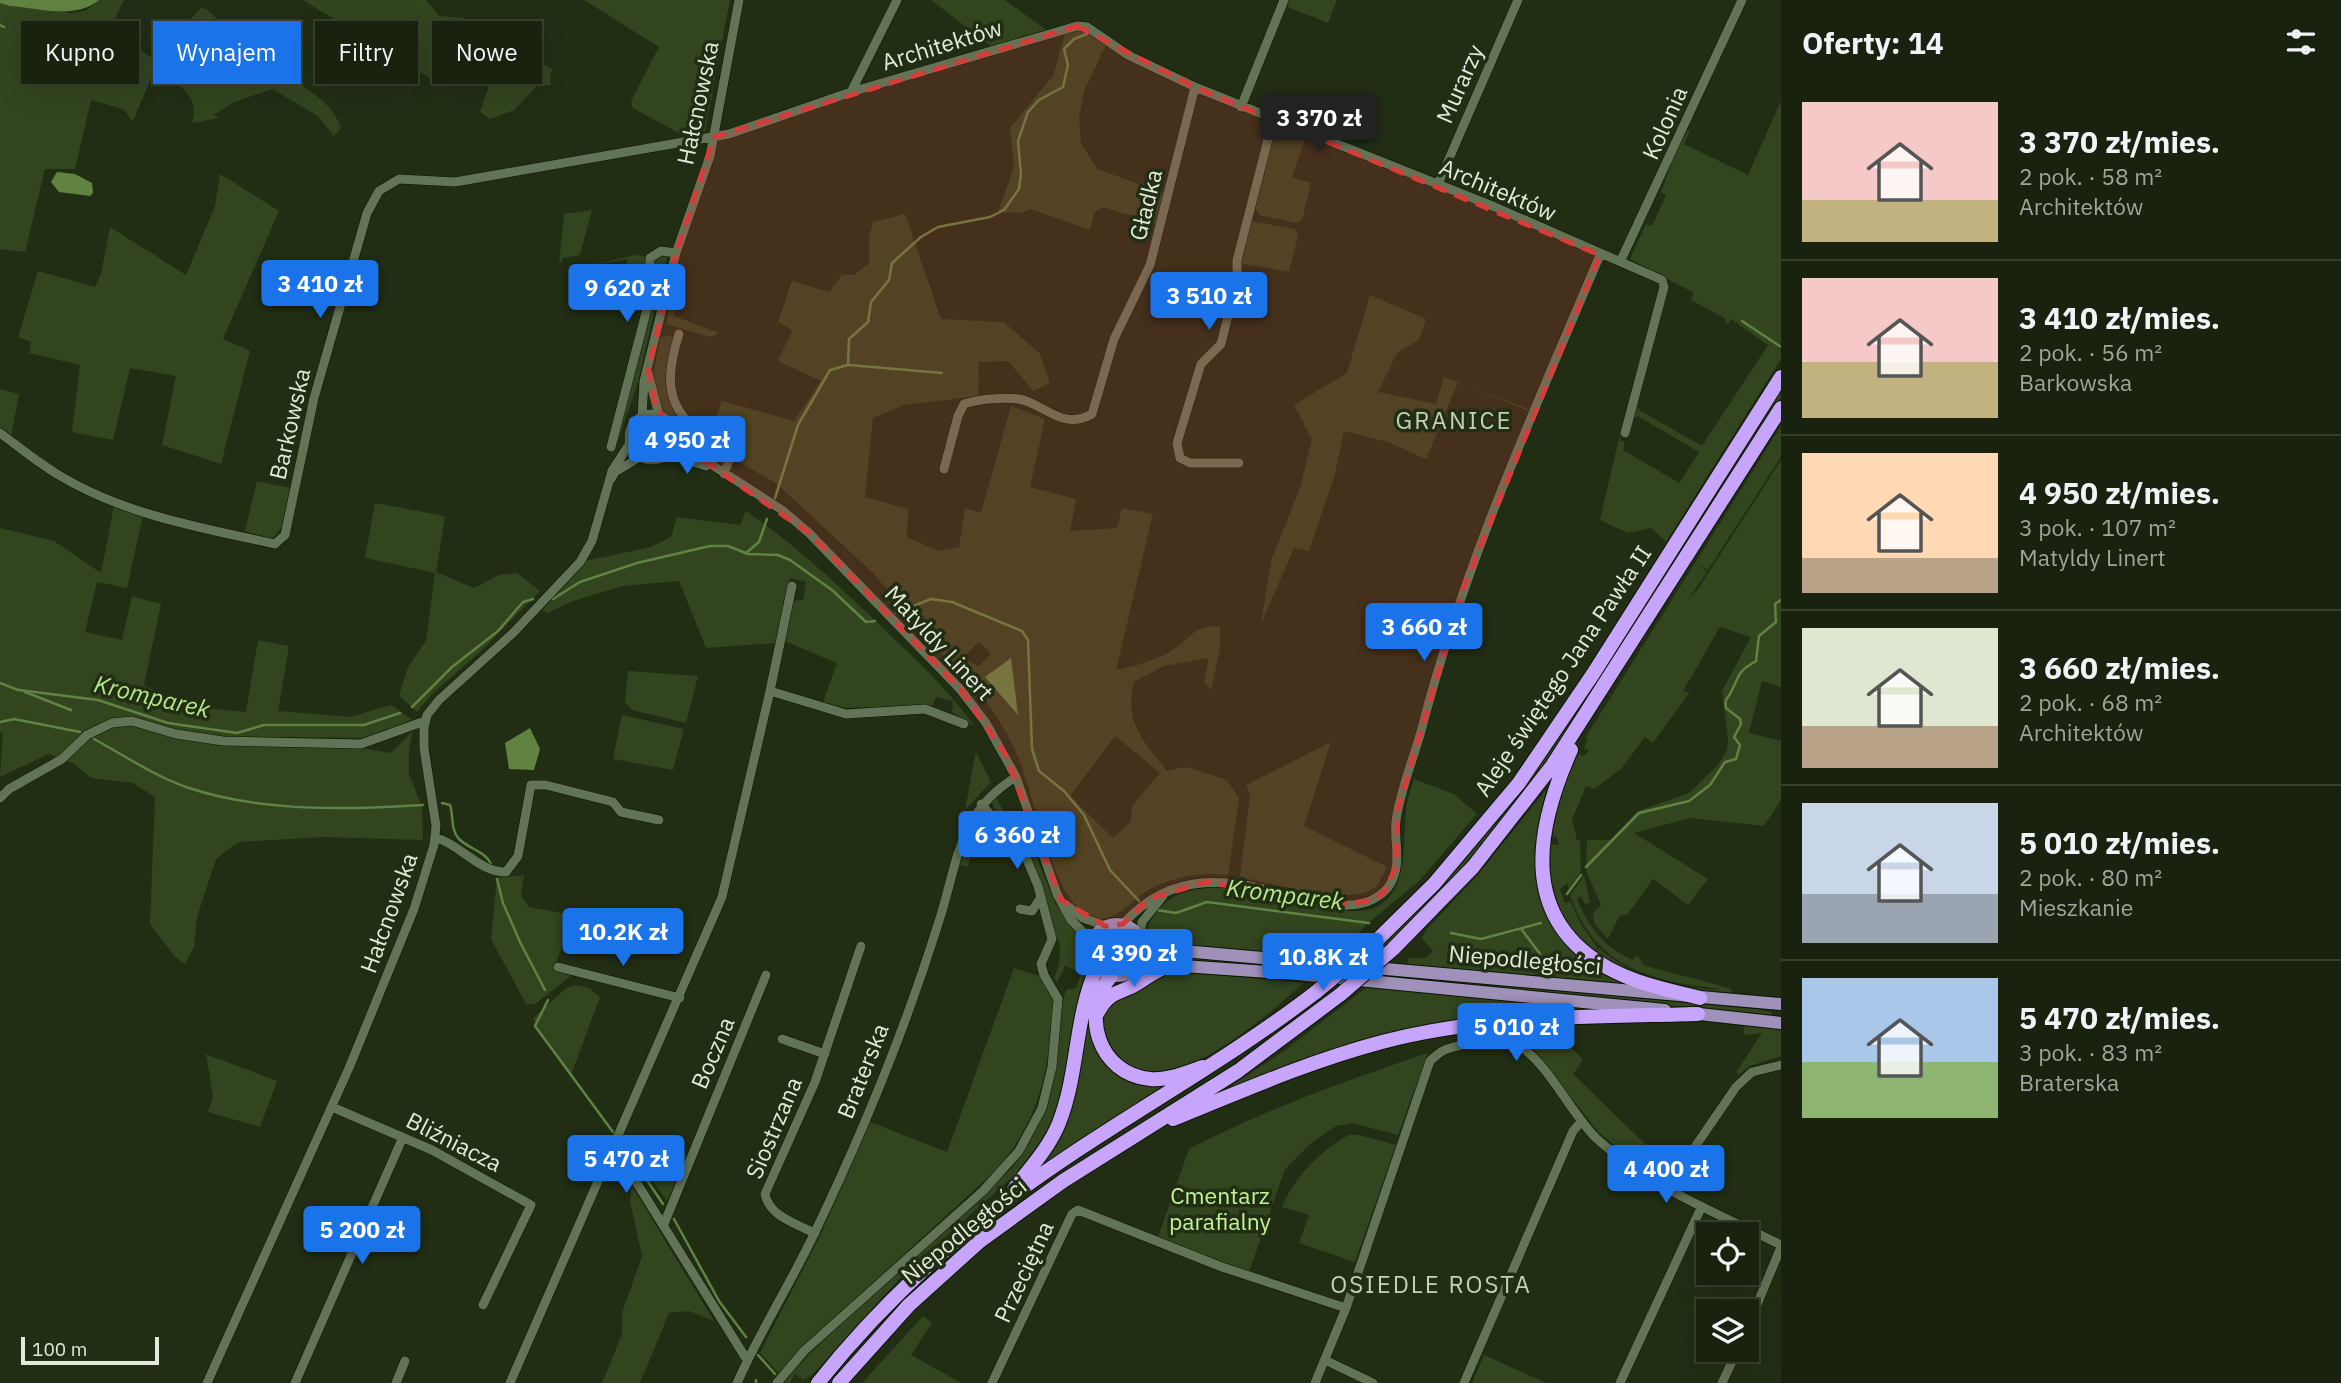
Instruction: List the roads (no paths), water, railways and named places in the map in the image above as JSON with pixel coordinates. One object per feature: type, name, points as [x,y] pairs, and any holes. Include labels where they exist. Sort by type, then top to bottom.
[{"type":"highway","name":"Aleje świętego Jana Pawła II","points":[[1005,1202],[1103,1135],[1221,1062],[1316,992],[1370,947],[1434,884],[1519,783],[1566,716],[1781,377]]},
{"type":"highway","name":"Aleje świętego Jana Pawła II","points":[[1136,1134],[1247,1064],[1341,994],[1393,949],[1466,875],[1507,826],[1593,704],[1781,408]]},
{"type":"highway","points":[[1593,704],[1559,776],[1544,822],[1541,865],[1550,901],[1569,935],[1597,961],[1644,984],[1700,998]]},
{"type":"highway","points":[[1095,1016],[1115,991],[1136,984],[1149,973],[1173,964]]},
{"type":"highway","points":[[1005,1202],[1045,1150],[1058,1126],[1067,1096],[1081,1010],[1097,967]]},
{"type":"highway","points":[[1111,976],[1097,999],[1096,1032],[1109,1059],[1120,1069],[1152,1080],[1221,1062]]},
{"type":"highway","points":[[1136,1134],[1289,1071],[1383,1042],[1458,1028],[1540,1018],[1698,1014]]},
{"type":"highway","name":"Niepodległości","points":[[839,1383],[909,1305],[980,1241],[1063,1181],[1136,1134]]},
{"type":"highway","name":"Niepodległości","points":[[818,1383],[906,1287],[1005,1202]]},
{"type":"main road","points":[[1123,925],[1141,939],[1140,963],[1124,975],[1111,976],[1097,967],[1091,951],[1092,941],[1105,926],[1123,925]]},
{"type":"main road","name":"Niepodległości","points":[[1141,939],[1172,950],[1781,1004]]},
{"type":"main road","name":"Niepodległości","points":[[1140,963],[1781,1023]]},
{"type":"street","name":"Hałcnowska","points":[[642,417],[648,370],[676,253],[708,163],[739,0]]},
{"type":"street","points":[[851,92],[897,0]]},
{"type":"street","points":[[1241,107],[1284,0]]},
{"type":"street","name":"Murarzy","points":[[1438,184],[1518,0]]},
{"type":"street","name":"Kolonia","points":[[1621,260],[1742,0]]},
{"type":"street","name":"Architektów","points":[[714,136],[851,92],[1077,26],[1087,27],[1128,55],[1195,87],[1438,184],[1659,278],[1664,287],[1625,433]]},
{"type":"street","name":"Gładka","points":[[944,470],[958,416],[964,404],[976,400],[1019,399],[1054,416],[1072,419],[1092,414],[1114,339],[1150,265],[1195,87]]},
{"type":"street","points":[[1239,463],[1190,463],[1180,458],[1177,443],[1202,364],[1221,344],[1237,280],[1237,260],[1273,120]]},
{"type":"street","name":"Barkowska","points":[[0,433],[56,474],[107,499],[146,513],[275,544],[285,535],[314,398],[357,246],[371,203],[384,186],[399,179],[450,183],[478,179],[714,136]]},
{"type":"street","points":[[611,447],[648,305],[650,258],[661,251],[676,253]]},
{"type":"street","points":[[1123,925],[1149,899],[1206,882],[1235,883],[1337,904],[1357,904],[1373,901],[1392,882],[1396,867],[1398,809],[1460,600],[1484,533],[1600,255]]},
{"type":"street","points":[[679,334],[668,375],[671,395],[692,425],[728,453],[730,458],[724,474]]},
{"type":"street","name":"Hałcnowska","points":[[648,370],[659,415]]},
{"type":"street","points":[[0,799],[9,789],[62,759],[87,735],[112,723],[132,721],[176,734],[223,741],[361,744],[425,721],[439,700],[513,633],[580,562],[592,541],[605,489],[617,461],[630,443],[633,425],[642,417],[659,415],[673,428],[675,441],[668,454],[654,460],[640,457],[630,443]]},
{"type":"street","name":"Matyldy Linert","points":[[675,441],[782,510],[808,533],[960,689],[986,723],[1016,776],[1061,900],[1071,920],[1092,941]]},
{"type":"street","name":"Matyldy Linert","points":[[668,454],[715,469]]},
{"type":"street","points":[[605,489],[615,472],[640,457]]},
{"type":"street","points":[[510,1383],[615,1148],[722,897],[792,586]]},
{"type":"street","points":[[770,691],[846,714],[925,709],[964,724]]},
{"type":"street","name":"Hałcnowska","points":[[207,1383],[399,951],[435,837],[436,816],[424,748],[425,721]]},
{"type":"street","name":"Braterska","points":[[737,1383],[815,1233],[889,1063],[939,922],[961,842],[981,804],[991,793],[1016,776]]},
{"type":"street","points":[[435,837],[446,840],[492,872],[506,872],[518,856],[531,785],[546,785],[613,802],[621,812],[659,820]]},
{"type":"street","points":[[777,1383],[804,1351],[983,1191],[1019,1151],[1042,1108],[1052,1067],[1058,999],[1044,975],[1041,964],[1052,939],[1041,897],[1023,850],[981,804]]},
{"type":"street","points":[[1000,824],[1006,840]]},
{"type":"street","points":[[1141,939],[1142,922],[1166,892]]},
{"type":"street","points":[[1020,909],[1032,912],[1041,897]]},
{"type":"street","points":[[1061,900],[1083,918],[1105,926]]},
{"type":"street","name":"Siostrzana","points":[[815,1233],[773,1212],[765,1194],[825,1054],[861,946]]},
{"type":"street","points":[[558,967],[680,998]]},
{"type":"street","name":"Boczna","points":[[663,1224],[766,975]]},
{"type":"street","name":"Siostrzana","points":[[782,1039],[825,1054]]},
{"type":"street","points":[[1315,1383],[1327,1361],[1346,1308],[1430,1061],[1444,1049],[1505,1040],[1522,1047],[1573,1107],[1581,1122],[1620,1157],[1701,1208],[1781,1246],[1759,1299]]},
{"type":"street","points":[[1667,1189],[1735,1087],[1752,1072],[1780,1064]]},
{"type":"street","name":"Bliźniacza","points":[[331,1107],[403,1137],[531,1205],[483,1306]]},
{"type":"street","points":[[1464,1383],[1573,1131],[1581,1122]]},
{"type":"street","points":[[295,1383],[403,1137]]},
{"type":"street","points":[[615,1148],[747,1360]]},
{"type":"street","points":[[1620,1383],[1701,1208]]},
{"type":"street","name":"Przeciętna","points":[[992,1383],[1072,1214],[1078,1210],[1222,1267],[1346,1308]]},
{"type":"street","points":[[1327,1361],[1373,1383]]},
{"type":"street","points":[[396,1383],[405,1362]]},
{"type":"street","points":[[1722,1383],[1732,1362]]},
{"type":"waterway","points":[[0,25],[4,27]]},
{"type":"waterway","points":[[775,498],[798,425],[830,370],[848,365],[849,339],[868,322],[871,302],[889,280],[892,263],[921,237],[938,227],[990,217],[1004,210],[1019,189],[1021,174],[1018,141],[1028,112],[1039,100],[1063,87],[1068,65],[1064,49],[1074,39],[1087,34]]},
{"type":"waterway","name":"Kromparek","points":[[1742,321],[1781,347]]},
{"type":"waterway","points":[[849,365],[942,373]]},
{"type":"waterway","points":[[746,553],[759,542],[767,519]]},
{"type":"waterway","name":"Kromparek","points":[[553,599],[580,582],[637,563],[710,546],[728,546],[748,554],[778,555],[790,560],[832,590],[866,622],[875,621]]},
{"type":"waterway","name":"Kromparek","points":[[412,707],[452,667],[498,631],[523,602],[533,599]]},
{"type":"waterway","name":"Kromparek","points":[[896,613],[931,599],[952,602],[1022,631],[1028,640],[1032,749],[1039,771],[1064,791],[1084,815],[1110,870],[1139,901]]},
{"type":"waterway","name":"Kromparek","points":[[1586,867],[1639,813],[1689,801],[1710,785],[1725,762],[1736,759],[1740,745],[1734,737],[1741,724],[1740,719],[1726,708],[1726,700],[1740,674],[1756,661],[1759,636],[1776,622],[1775,604],[1781,600]]},
{"type":"waterway","name":"Kromparek","points":[[0,683],[18,690]]},
{"type":"waterway","name":"Kromparek","points":[[19,690],[98,700],[168,723],[237,733],[264,725],[364,725],[400,713]]},
{"type":"waterway","name":"Kromparek","points":[[25,692],[71,710]]},
{"type":"waterway","points":[[0,722],[14,719],[80,732]]},
{"type":"waterway","points":[[94,739],[165,778],[217,796],[305,807],[423,805]]},
{"type":"waterway","points":[[442,803],[450,805],[453,827],[459,839],[485,856],[491,864]]},
{"type":"waterway","name":"Kromparek","points":[[1567,894],[1581,875]]},
{"type":"waterway","points":[[497,879],[503,903],[545,990]]},
{"type":"waterway","name":"Kromparek","points":[[1157,910],[1176,913],[1207,902],[1369,923]]},
{"type":"waterway","name":"Kromparek","points":[[1451,933],[1481,939],[1541,923]]},
{"type":"waterway","points":[[1522,930],[1540,954],[1544,975]]},
{"type":"waterway","points":[[548,1000],[535,1026],[613,1132]]},
{"type":"waterway","points":[[1541,1026],[1543,1039]]},
{"type":"waterway","points":[[624,1146],[663,1204]]},
{"type":"waterway","points":[[674,1219],[719,1301],[746,1337]]},
{"type":"waterway","points":[[758,1355],[775,1374]]},
{"type":"district","name":"GRANICE","points":[[1454,421]]},
{"type":"district","name":"OSIEDLE ROSTA","points":[[1431,1285]]},
{"type":"park label","name":"Cmentarz parafialny","points":[[1220,1209]]}]
